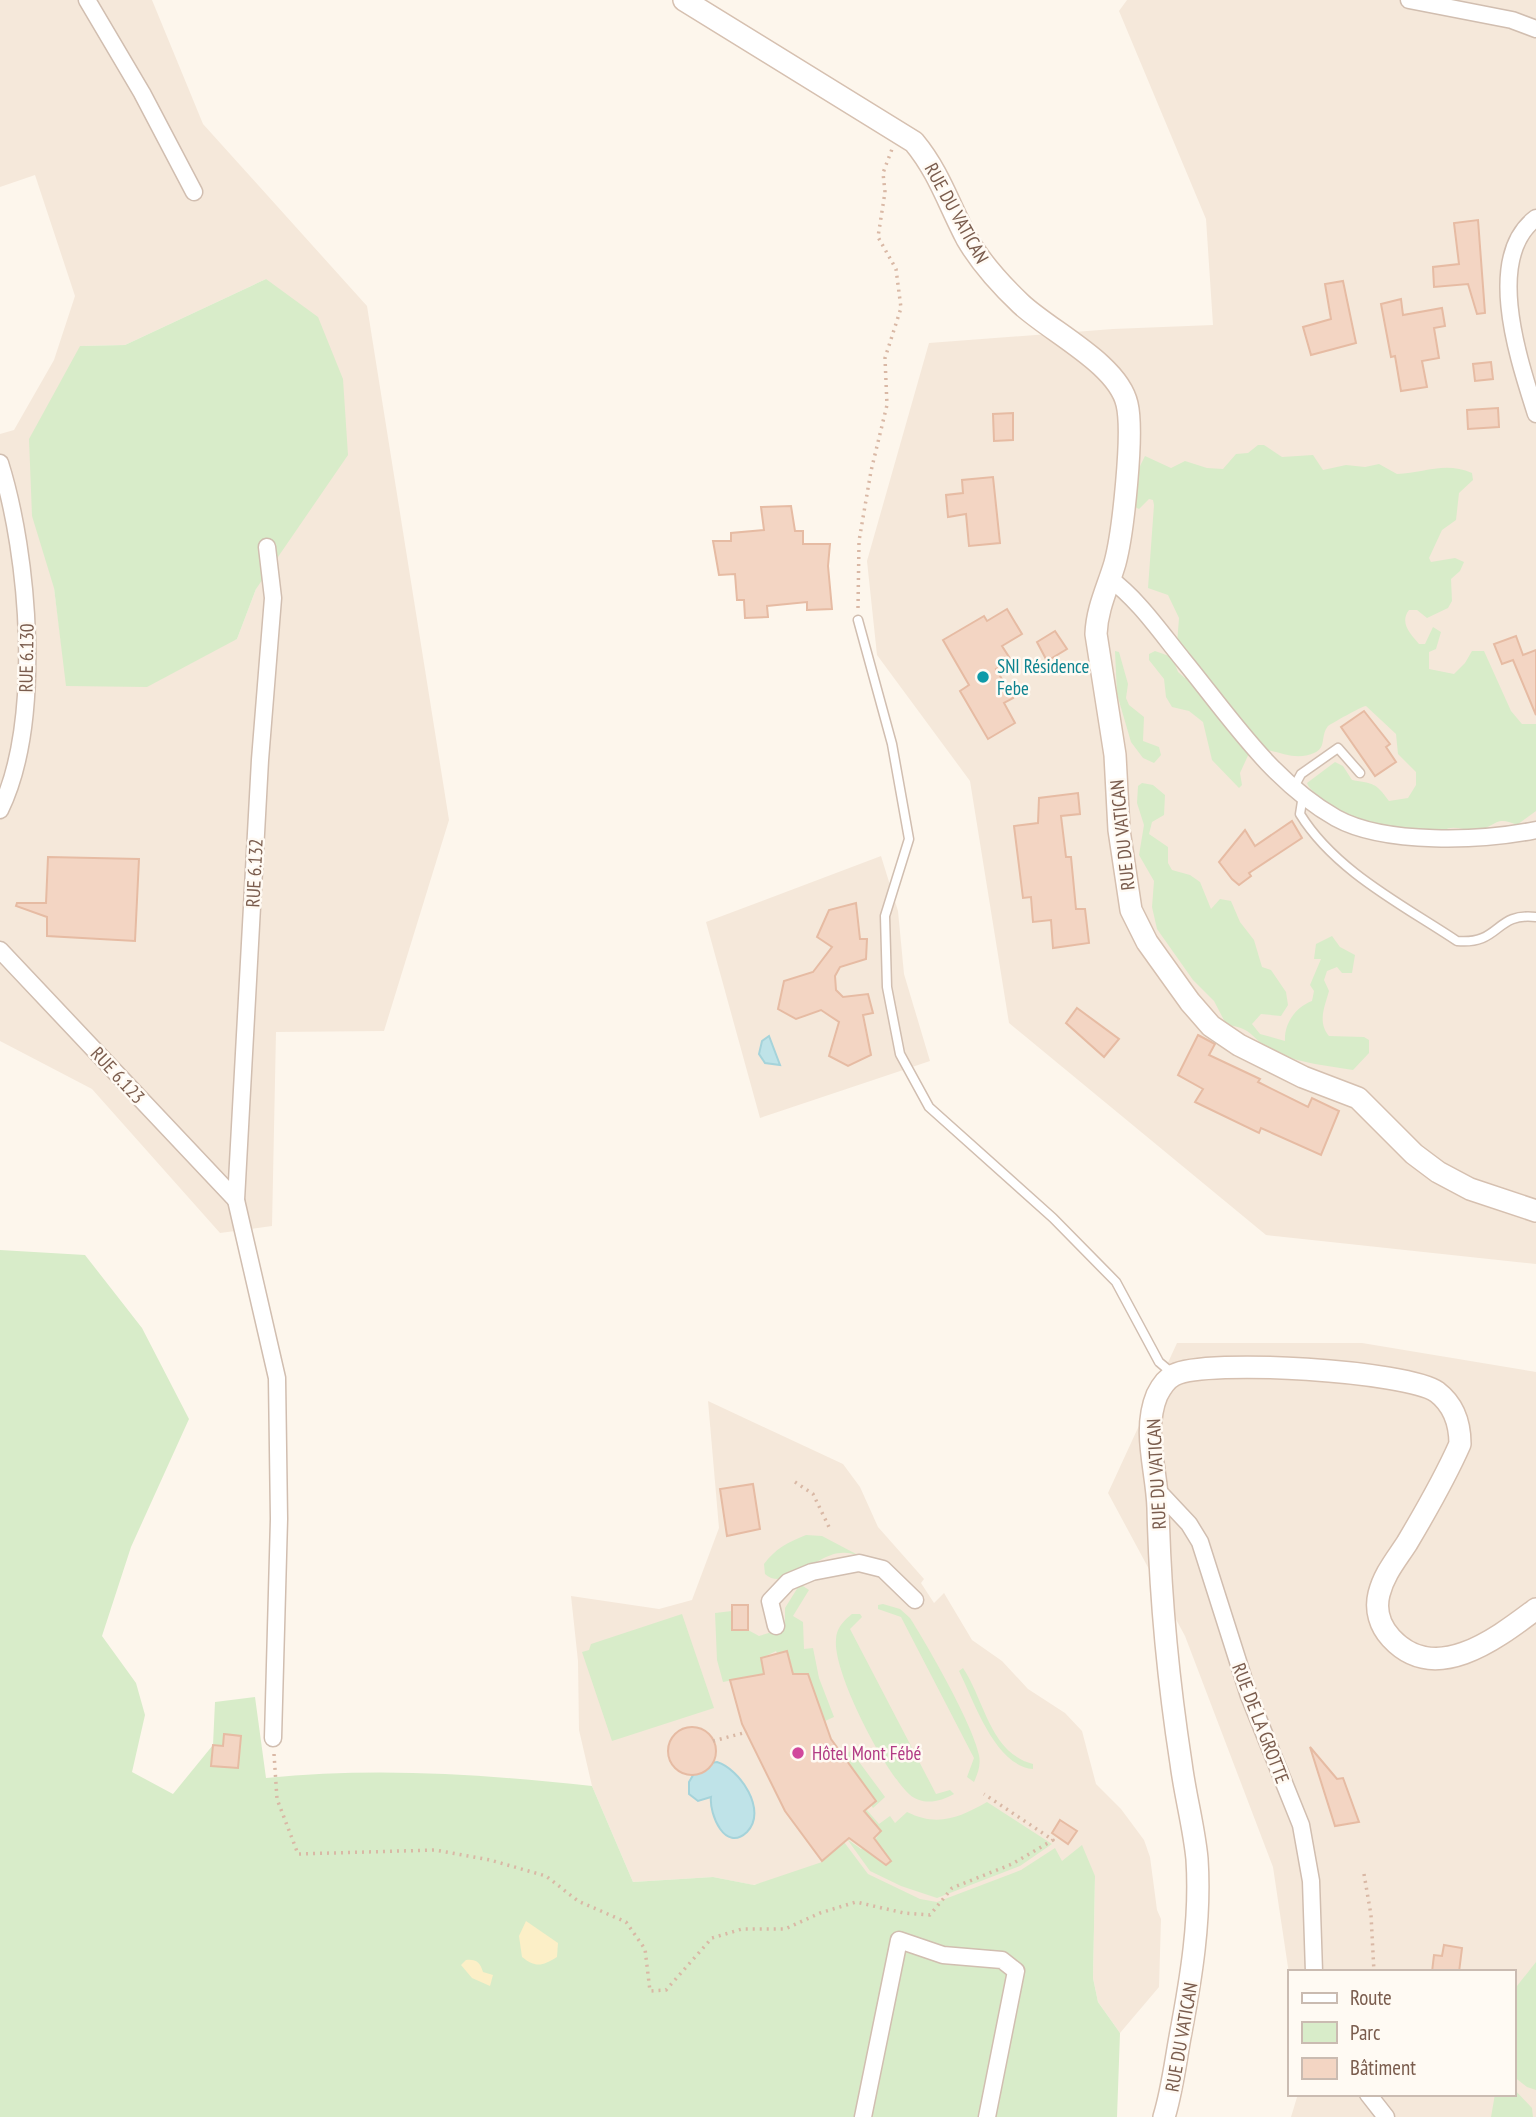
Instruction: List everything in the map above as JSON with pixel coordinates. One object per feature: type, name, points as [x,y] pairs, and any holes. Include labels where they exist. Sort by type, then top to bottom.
[{"type":"street","points":[[87,0],[142,93],[194,192]]},
{"type":"street","name":"RUE DU VATICAN","points":[[684,0],[914,142],[933,164],[967,239],[993,276],[1022,306],[1106,370],[1124,392],[1129,420],[1123,522],[1097,614],[1098,659],[1115,754],[1124,876],[1131,910],[1147,942],[1190,1002],[1221,1032],[1271,1062],[1358,1098],[1414,1154],[1438,1172],[1470,1189],[1536,1211]]},
{"type":"street","points":[[1409,0],[1512,20],[1536,29]]},
{"type":"street","points":[[1536,218],[1529,223],[1512,258],[1508,300],[1536,414]]},
{"type":"street","name":"RUE 6.130","points":[[0,463],[12,503],[26,601],[25,710],[8,794],[0,810]]},
{"type":"street","name":"RUE 6.132","points":[[236,1200],[260,760],[273,598],[267,547]]},
{"type":"street","points":[[1109,578],[1144,613],[1265,760],[1299,791],[1338,819],[1363,828],[1435,839],[1536,830]]},
{"type":"street","name":"RUE 6.123","points":[[0,950],[236,1200]]},
{"type":"street","points":[[236,1200],[277,1378],[279,1519],[273,1738]]},
{"type":"street","points":[[1174,1375],[1211,1367],[1327,1371],[1409,1381],[1435,1391],[1453,1409],[1460,1430],[1460,1444],[1412,1534],[1385,1576],[1377,1610],[1386,1632],[1399,1646],[1418,1657],[1444,1659],[1481,1647],[1536,1609]]},
{"type":"street","name":"RUE DU VATICAN","points":[[1164,2117],[1173,2089],[1193,1971],[1197,1858],[1180,1761],[1160,1569],[1158,1490],[1150,1434],[1152,1409],[1158,1392],[1174,1375]]},
{"type":"street","name":"RUE DE LA GROTTE","points":[[1158,1490],[1189,1524],[1200,1542],[1249,1696],[1301,1825],[1311,1881],[1314,1970]]},
{"type":"street","points":[[776,1626],[770,1601],[788,1583],[812,1572],[859,1563],[883,1569],[915,1600]]},
{"type":"street","points":[[863,2117],[899,1940],[943,1955],[1002,1960],[1016,1971],[987,2117]]},
{"type":"street","points":[[1370,2096],[1386,2117]]},
{"type":"lane","points":[[858,620],[892,744],[909,839],[886,916],[887,987],[900,1054],[929,1107],[1053,1218],[1116,1282],[1155,1355],[1174,1375]]},
{"type":"lane","points":[[1360,773],[1338,748],[1301,774],[1299,791],[1300,814],[1310,831],[1349,868],[1457,942],[1476,943],[1519,915],[1536,917]]},
{"type":"path","points":[[858,620],[859,541],[871,471],[887,405],[886,358],[901,308],[896,269],[878,237],[885,192],[883,173],[898,132]]},
{"type":"path","points":[[795,1482],[813,1494],[830,1527]]},
{"type":"path","points":[[713,1741],[747,1732]]},
{"type":"path","points":[[273,1738],[277,1799],[298,1854],[435,1850],[490,1860],[546,1876],[578,1901],[626,1922],[645,1949],[650,1991],[666,1990],[712,1938],[742,1929],[785,1929],[820,1913],[856,1902],[930,1915],[953,1888],[1012,1864],[1053,1840],[984,1794]]},
{"type":"path","points":[[1364,1874],[1371,1915],[1374,1970]]},
{"type":"shaded area","points":[[0,0],[152,0],[203,124],[367,306],[449,820],[384,1031],[276,1032],[272,1226],[220,1233],[92,1089],[0,1041],[0,434],[14,430],[54,360],[75,296],[35,175],[0,187]],"holes":[[[266,279],[256,589],[237,639],[67,686],[54,588],[80,346],[125,345]]]},
{"type":"shaded area","points":[[1127,0],[1536,0],[1536,1264],[1266,1235],[1009,1023],[970,781],[877,655],[867,561],[929,343],[1113,329],[1213,325],[1206,219],[1119,11]]},
{"type":"shaded area","points":[[881,856],[898,911],[904,974],[930,1061],[760,1118],[706,922]]},
{"type":"shaded area","points":[[1177,1343],[1362,1343],[1536,1372],[1536,2117],[1291,2117],[1297,2096],[1515,2096],[1515,1970],[1288,1970],[1273,1867],[1185,1636],[1108,1493]]},
{"type":"shaded area","points":[[708,1401],[843,1464],[860,1487],[878,1527],[924,1579],[921,1583],[934,1603],[944,1593],[972,1640],[1002,1661],[1028,1689],[1065,1713],[1082,1731],[1096,1784],[1121,1809],[1144,1840],[1150,1857],[1157,1910],[1161,1919],[1159,1987],[1120,2033],[1098,2002],[1093,1978],[1095,1876],[1061,1862],[948,1908],[782,1878],[753,1885],[713,1877],[633,1882],[592,1786],[579,1730],[578,1661],[571,1596],[659,1609],[692,1600],[719,1528]]},
{"type":"green space","points":[[266,279],[318,317],[343,379],[348,455],[256,589],[237,639],[147,687],[66,686],[54,588],[32,516],[29,439],[80,346],[125,345]]},
{"type":"green space","points":[[1258,445],[1264,445],[1282,457],[1313,455],[1323,470],[1346,465],[1365,467],[1379,464],[1397,474],[1444,468],[1472,473],[1473,480],[1459,493],[1456,520],[1442,530],[1429,558],[1431,562],[1455,558],[1464,562],[1460,571],[1451,579],[1452,601],[1448,608],[1427,618],[1417,610],[1409,610],[1405,619],[1419,644],[1425,644],[1433,627],[1441,632],[1436,649],[1429,652],[1429,669],[1454,674],[1472,651],[1484,651],[1511,711],[1522,724],[1536,724],[1536,811],[1517,825],[1499,821],[1476,830],[1450,828],[1442,832],[1433,845],[1422,847],[1378,830],[1324,800],[1307,783],[1335,762],[1343,766],[1352,780],[1373,785],[1389,801],[1408,798],[1416,785],[1416,772],[1398,754],[1396,734],[1366,706],[1328,726],[1321,748],[1306,756],[1251,749],[1240,773],[1242,785],[1239,788],[1212,760],[1203,722],[1189,711],[1172,707],[1166,697],[1164,679],[1149,660],[1149,654],[1155,651],[1172,657],[1178,672],[1185,678],[1194,659],[1177,644],[1179,618],[1168,595],[1148,588],[1154,505],[1153,500],[1149,499],[1139,509],[1135,507],[1137,472],[1145,456],[1171,468],[1185,461],[1207,468],[1223,469],[1236,454],[1248,453]]},
{"type":"green space","points":[[1115,651],[1119,652],[1128,684],[1126,698],[1129,705],[1144,717],[1143,741],[1159,747],[1161,755],[1154,763],[1143,758],[1131,742],[1117,694]]},
{"type":"green space","points":[[1142,783],[1153,785],[1165,795],[1164,815],[1152,822],[1149,834],[1168,847],[1168,863],[1172,870],[1190,875],[1200,882],[1211,909],[1220,899],[1231,901],[1240,922],[1254,940],[1262,967],[1271,970],[1286,992],[1288,1005],[1281,1016],[1261,1014],[1252,1024],[1260,1034],[1285,1041],[1292,1016],[1312,1001],[1314,991],[1310,985],[1321,959],[1314,959],[1316,944],[1332,936],[1340,947],[1355,955],[1352,973],[1342,973],[1337,967],[1327,971],[1324,980],[1329,991],[1323,1020],[1329,1036],[1364,1037],[1369,1040],[1369,1053],[1353,1070],[1306,1062],[1273,1052],[1247,1031],[1226,1024],[1214,1001],[1193,980],[1157,929],[1152,907],[1154,881],[1139,855],[1144,825],[1137,803],[1138,786]]},
{"type":"green space","points":[[0,1250],[85,1255],[142,1328],[189,1419],[131,1547],[102,1636],[136,1683],[145,1715],[132,1772],[173,1794],[213,1745],[215,1702],[255,1697],[266,1778],[348,1773],[429,1773],[592,1786],[633,1882],[713,1877],[754,1885],[822,1862],[844,1842],[868,1874],[920,1899],[937,1902],[1021,1870],[1055,1848],[1062,1861],[1082,1845],[1095,1876],[1093,1978],[1098,2002],[1120,2033],[1117,2117],[0,2117]]},
{"type":"green space","points":[[806,1535],[822,1536],[858,1555],[832,1555],[782,1579],[773,1579],[765,1574],[764,1564],[777,1550]]},
{"type":"green space","points":[[800,1584],[809,1590],[793,1616],[803,1622],[804,1649],[813,1648],[819,1678],[834,1717],[825,1721],[808,1674],[790,1674],[792,1668],[787,1651],[776,1651],[762,1658],[764,1674],[723,1682],[717,1660],[715,1613],[732,1611],[732,1630],[748,1630],[759,1636],[785,1628],[785,1608]]},
{"type":"green space","points":[[878,1605],[900,1609],[910,1618],[959,1706],[979,1755],[979,1769],[974,1782],[967,1777],[974,1758],[901,1617],[878,1609]]},
{"type":"green space","points":[[682,1614],[714,1708],[612,1741],[582,1652],[589,1650],[591,1644]]},
{"type":"green space","points":[[852,1614],[860,1614],[862,1617],[850,1629],[936,1794],[950,1790],[954,1794],[931,1802],[914,1798],[899,1782],[875,1744],[851,1697],[837,1655],[837,1632]]},
{"type":"green space","points":[[963,1668],[998,1737],[1007,1749],[1033,1764],[1033,1769],[1008,1757],[997,1745],[959,1671]]},
{"type":"green space","points":[[851,1751],[885,1797],[873,1808],[871,1805],[876,1801],[843,1755]]},
{"type":"green space","points":[[987,1802],[1052,1844],[1020,1866],[937,1898],[901,1886],[870,1871],[847,1839],[861,1849],[875,1840],[881,1831],[864,1811],[866,1809],[879,1824],[890,1816],[895,1823],[907,1812],[928,1819],[948,1819]]},
{"type":"green space","points":[[1536,1962],[1536,2090],[1515,2078],[1515,1988]]},
{"type":"green space","points":[[1515,2090],[1532,2108],[1533,2117],[1491,2117],[1495,2096],[1515,2096]]},
{"type":"sand","points":[[526,1921],[558,1943],[557,1957],[539,1964],[531,1963],[522,1957],[519,1936]]},
{"type":"sand","points":[[466,1960],[477,1962],[483,1972],[493,1975],[490,1986],[472,1978],[461,1965]]},
{"type":"water","points":[[769,1036],[780,1065],[765,1063],[759,1054],[762,1041]]},
{"type":"water","points":[[717,1762],[734,1773],[753,1802],[753,1823],[747,1832],[739,1837],[732,1838],[720,1829],[713,1813],[711,1797],[698,1801],[689,1794],[689,1782],[699,1765]]},
{"type":"building","points":[[1478,220],[1485,313],[1477,314],[1468,284],[1434,287],[1433,267],[1459,264],[1454,223]]},
{"type":"building","points":[[1343,281],[1356,343],[1311,355],[1303,327],[1331,319],[1325,284]]},
{"type":"building","points":[[1401,299],[1403,315],[1442,308],[1445,326],[1434,328],[1439,358],[1422,361],[1427,387],[1401,391],[1395,356],[1391,357],[1381,304]]},
{"type":"building","points":[[1491,362],[1493,379],[1475,381],[1473,364]]},
{"type":"building","points":[[1498,408],[1499,427],[1468,429],[1467,410]]},
{"type":"building","points":[[1013,413],[1013,440],[994,441],[993,414]]},
{"type":"building","points":[[993,477],[1000,543],[969,546],[966,514],[948,517],[946,495],[963,493],[962,480]]},
{"type":"building","points":[[791,506],[795,531],[803,531],[803,544],[830,544],[828,566],[832,609],[807,610],[807,602],[767,606],[768,617],[745,618],[744,600],[737,600],[735,574],[719,575],[713,541],[731,541],[731,533],[764,530],[761,507]]},
{"type":"building","name":"SNI Résidence Febe","points":[[1007,609],[1022,634],[1002,646],[1011,660],[996,669],[1013,698],[1004,703],[1015,723],[988,739],[960,691],[969,685],[943,640],[984,616],[987,621]]},
{"type":"building","points":[[1055,631],[1067,649],[1047,661],[1037,642]]},
{"type":"building","points":[[1516,636],[1523,655],[1536,650],[1536,715],[1513,660],[1502,664],[1494,644]]},
{"type":"building","points":[[1364,711],[1390,744],[1386,747],[1396,762],[1375,776],[1341,727]]},
{"type":"building","points":[[1078,793],[1080,814],[1061,816],[1066,857],[1071,857],[1076,909],[1085,909],[1089,943],[1053,948],[1051,920],[1033,922],[1031,897],[1023,898],[1014,826],[1038,823],[1039,798]]},
{"type":"building","points":[[1292,821],[1302,838],[1249,873],[1251,876],[1239,885],[1219,862],[1245,830],[1255,846]]},
{"type":"building","points":[[48,857],[139,859],[135,941],[47,936],[47,917],[16,906],[17,903],[46,903]]},
{"type":"building","points":[[856,903],[860,939],[867,939],[866,959],[840,967],[835,976],[836,990],[843,997],[868,994],[873,1013],[863,1015],[871,1055],[848,1066],[829,1056],[839,1022],[821,1010],[796,1019],[778,1009],[784,981],[813,972],[832,947],[817,937],[829,910]]},
{"type":"building","points":[[1077,1008],[1119,1039],[1104,1057],[1066,1023]]},
{"type":"building","points":[[1198,1035],[1215,1044],[1209,1055],[1260,1079],[1258,1082],[1308,1107],[1312,1098],[1339,1111],[1321,1155],[1261,1128],[1259,1133],[1195,1102],[1203,1089],[1178,1075]]},
{"type":"building","points":[[753,1484],[760,1529],[727,1536],[720,1489]]},
{"type":"building","points":[[732,1605],[748,1605],[748,1630],[732,1630]]},
{"type":"building","name":"Hôtel Mont Fébé","points":[[787,1651],[793,1674],[808,1674],[831,1739],[876,1801],[864,1811],[881,1831],[874,1838],[891,1861],[886,1865],[849,1838],[822,1861],[785,1811],[742,1724],[730,1680],[764,1674],[761,1658]]},
{"type":"building","points":[[692,1727],[709,1734],[716,1751],[709,1768],[692,1775],[675,1768],[668,1751],[675,1734]]},
{"type":"building","points":[[224,1734],[241,1736],[238,1768],[211,1766],[213,1745],[223,1746]]},
{"type":"building","points":[[1310,1747],[1337,1779],[1343,1778],[1359,1822],[1335,1826]]},
{"type":"building","points":[[1060,1820],[1077,1831],[1068,1844],[1052,1833]]},
{"type":"building","points":[[1444,1945],[1462,1948],[1459,1970],[1432,1970],[1434,1955],[1442,1956]]},
{"type":"place","name":"SNI Résidence Febe","points":[[983,677]]},
{"type":"place","name":"Hôtel Mont Fébé","points":[[798,1753]]}]
